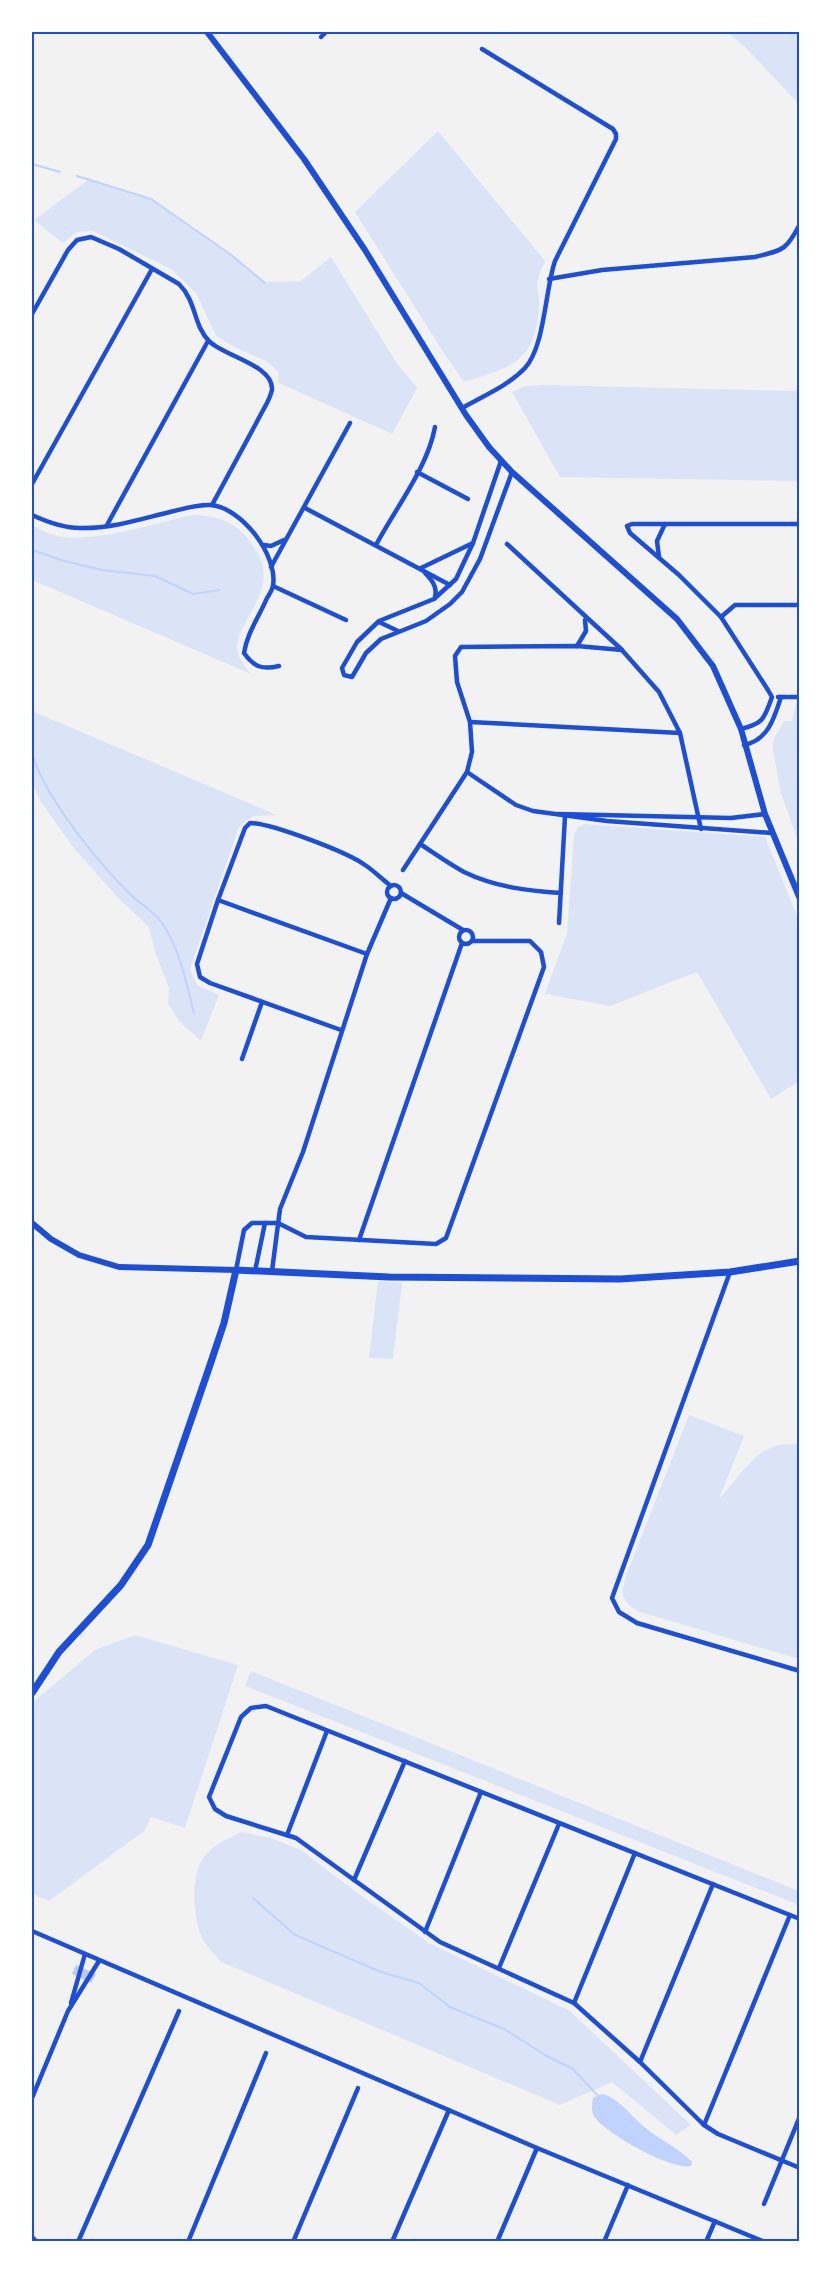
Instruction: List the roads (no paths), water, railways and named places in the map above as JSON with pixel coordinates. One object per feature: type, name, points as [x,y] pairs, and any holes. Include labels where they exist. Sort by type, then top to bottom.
[{"type":"main road","points":[[32,1694],[59,1652],[121,1585],[148,1545],[210,1368],[224,1323],[236,1270],[389,1277],[620,1279],[730,1272],[800,1262]]},
{"type":"street","points":[[207,32],[304,159],[365,250],[462,408],[489,447],[512,472],[677,619],[713,666],[741,729],[765,814],[800,899]]},
{"type":"street","points":[[321,37],[326,32]]},
{"type":"street","points":[[462,408],[507,382],[526,367],[536,348],[549,279],[555,261],[616,139],[613,129],[482,49]]},
{"type":"street","points":[[549,279],[602,270],[778,252],[790,244],[800,224]]},
{"type":"street","points":[[32,314],[68,250],[77,240],[91,237],[119,249],[179,284],[187,292],[208,341],[252,364],[268,376],[272,388],[267,403],[212,505]]},
{"type":"street","points":[[32,484],[152,268]]},
{"type":"street","points":[[107,525],[208,341]]},
{"type":"street","points":[[271,567],[350,423]]},
{"type":"street","points":[[376,545],[417,472],[433,439],[435,427]]},
{"type":"street","points":[[501,461],[473,543],[462,568],[450,585],[434,599],[379,621],[357,642],[342,668],[344,675],[352,677],[366,653],[373,646],[398,631],[426,621],[450,604],[462,592],[480,559],[512,472]]},
{"type":"street","points":[[417,472],[468,499]]},
{"type":"street","points":[[32,515],[43,520],[79,528],[107,525],[212,505],[231,513],[256,533],[264,544],[271,567],[273,586],[247,638],[244,653],[252,664],[266,670],[279,666]]},
{"type":"street","points":[[305,508],[450,585]]},
{"type":"street","points":[[772,698],[721,617],[630,532],[627,526],[632,524],[800,524]]},
{"type":"street","points":[[659,557],[657,541],[666,524]]},
{"type":"street","points":[[264,544],[278,544],[287,539]]},
{"type":"street","points":[[421,568],[473,543]]},
{"type":"street","points":[[507,544],[622,650],[659,692],[680,733],[700,829]]},
{"type":"street","points":[[421,568],[435,586],[434,599]]},
{"type":"street","points":[[273,586],[346,620]]},
{"type":"street","points":[[721,617],[735,605],[800,605]]},
{"type":"street","points":[[577,646],[586,631],[584,617]]},
{"type":"street","points":[[379,621],[398,631]]},
{"type":"street","points":[[403,870],[467,772],[472,752],[470,722],[457,682],[454,656],[461,647],[577,646],[622,650]]},
{"type":"street","points":[[744,745],[756,742],[763,737],[781,697]]},
{"type":"street","points":[[772,698],[800,697]]},
{"type":"street","points":[[741,729],[755,726],[764,720],[772,698]]},
{"type":"street","points":[[470,722],[680,733]]},
{"type":"street","points":[[467,772],[516,805],[533,811],[700,829],[772,833]]},
{"type":"street","points":[[565,815],[731,818],[765,814]]},
{"type":"street","points":[[559,923],[565,815]]},
{"type":"street","points":[[341,1030],[210,983],[200,977],[197,964],[245,828],[250,824],[260,823],[302,837],[363,864],[391,886],[399,886],[401,893],[463,930],[471,932],[474,936],[472,941]]},
{"type":"street","points":[[420,844],[464,872],[488,881],[516,890],[561,893]]},
{"type":"street","points":[[391,886],[387,892],[391,898]]},
{"type":"street","points":[[391,898],[398,898],[401,893]]},
{"type":"street","points":[[272,1271],[280,1209],[303,1152],[367,954],[391,898]]},
{"type":"street","points":[[218,900],[367,954]]},
{"type":"street","points":[[359,1240],[462,944],[458,937],[463,930]]},
{"type":"street","points":[[32,1223],[51,1239],[79,1255],[119,1267],[236,1270],[244,1230],[252,1223],[278,1223],[306,1238],[436,1244],[446,1238],[544,967],[541,952],[530,941],[472,941],[469,944],[462,944]]},
{"type":"street","points":[[242,1059],[262,1002]]},
{"type":"street","points":[[255,1271],[266,1222]]},
{"type":"street","points":[[730,1272],[612,1598],[619,1612],[637,1623],[800,1671]]},
{"type":"street","points":[[800,1919],[266,1706],[251,1708],[241,1717],[208,1797],[215,1809],[226,1816],[296,1838],[440,1942],[574,2003],[640,2062],[704,2125],[718,2134],[800,2168]]},
{"type":"street","points":[[287,1835],[327,1731]]},
{"type":"street","points":[[354,1880],[405,1761]]},
{"type":"street","points":[[425,1932],[482,1792]]},
{"type":"street","points":[[499,1968],[559,1824]]},
{"type":"street","points":[[574,2003],[635,1853]]},
{"type":"street","points":[[640,2062],[713,1884]]},
{"type":"street","points":[[704,2125],[790,1915]]},
{"type":"street","points":[[32,1931],[537,2148],[765,2241]]},
{"type":"street","points":[[32,2098],[68,2011],[85,1954]]},
{"type":"street","points":[[68,2011],[99,1961]]},
{"type":"street","points":[[78,2241],[179,2011]]},
{"type":"street","points":[[188,2241],[266,2053]]},
{"type":"street","points":[[293,2241],[358,2088]]},
{"type":"street","points":[[392,2241],[449,2110]]},
{"type":"street","points":[[764,2204],[800,2116]]},
{"type":"street","points":[[497,2241],[537,2148]]},
{"type":"street","points":[[604,2241],[628,2185]]},
{"type":"street","points":[[706,2241],[715,2221]]},
{"type":"street","points":[[32,2237],[37,2241]]},
{"type":"water","points":[[602,2094],[619,2103],[649,2131],[674,2147],[692,2162],[691,2166],[670,2163],[655,2157],[611,2132],[600,2123],[592,2110],[593,2098]]},
{"type":"waterway","points":[[32,164],[60,172]]},
{"type":"waterway","points":[[77,176],[151,199],[230,254],[265,283]]},
{"type":"waterway","points":[[32,550],[102,570],[155,576],[193,594],[220,590]]},
{"type":"waterway","points":[[32,754],[48,789],[73,827],[101,863],[136,900],[162,923],[178,955],[194,1013]]},
{"type":"waterway","points":[[253,1898],[295,1935],[381,1972],[419,1983],[450,2007],[504,2029],[545,2055],[573,2069],[600,2098]]}]
